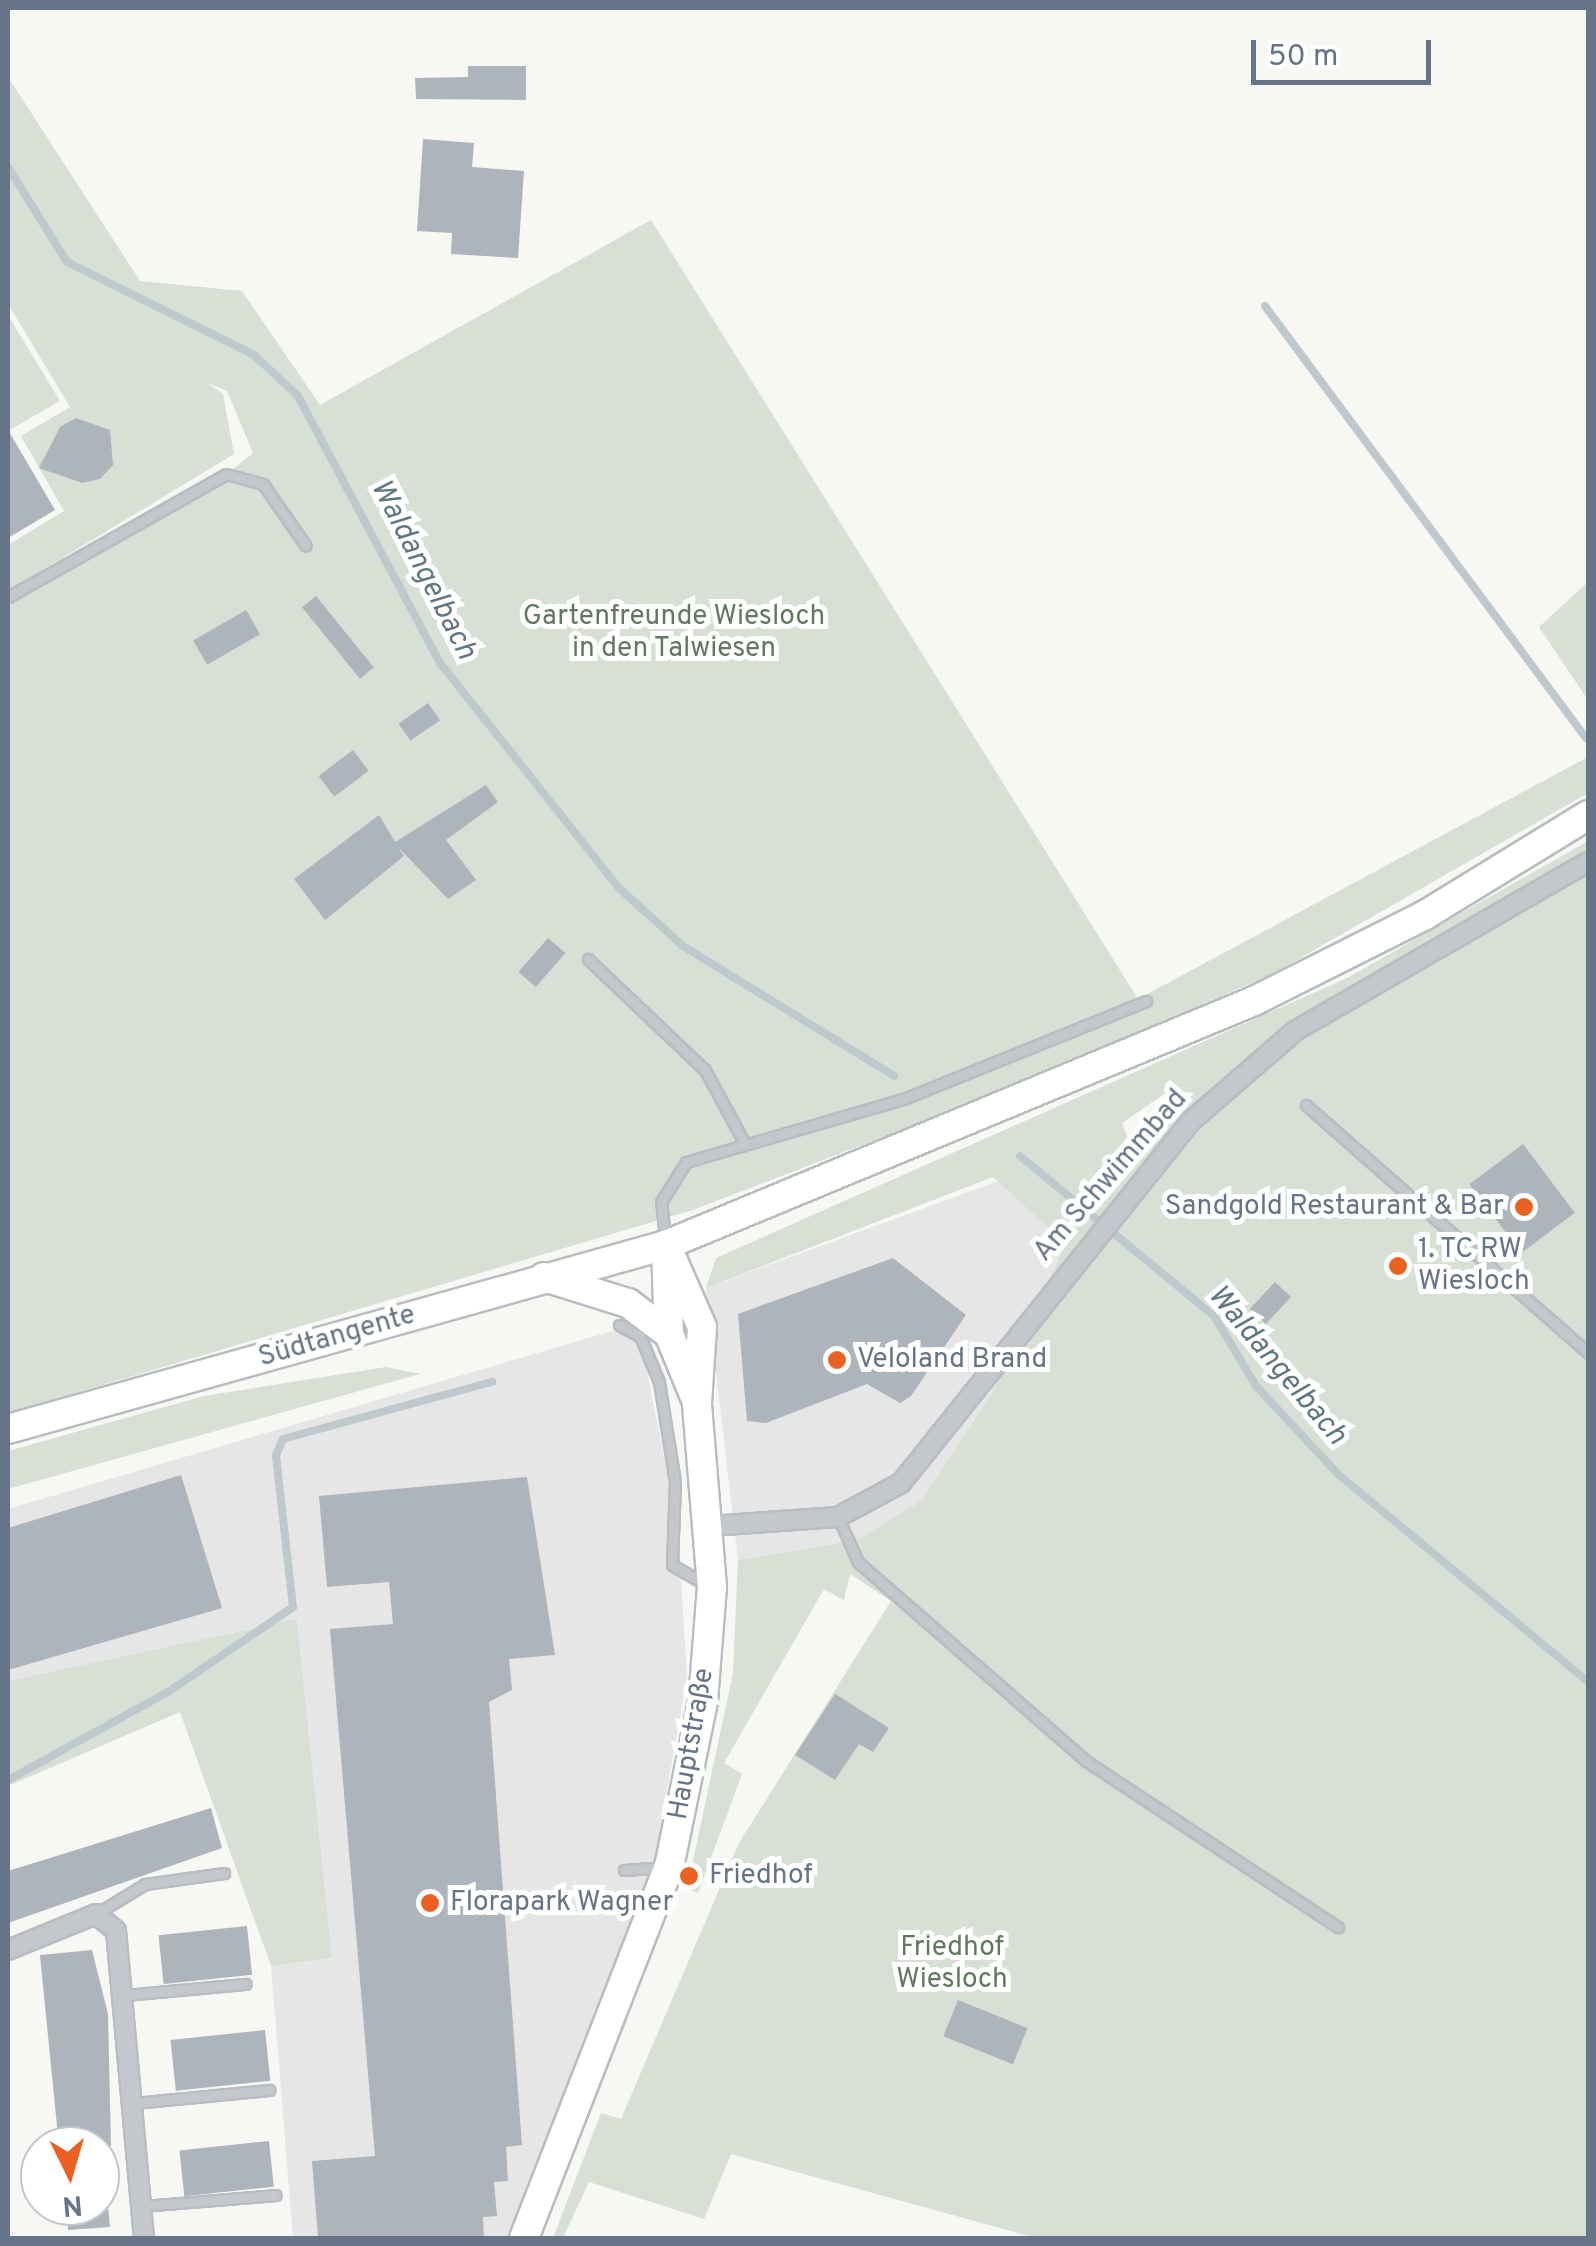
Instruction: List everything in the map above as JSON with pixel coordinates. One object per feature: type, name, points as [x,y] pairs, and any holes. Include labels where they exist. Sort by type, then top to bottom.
[{"type":"main road","name":"Südtangente","points":[[8,1429],[544,1276],[666,1245],[1254,1001],[1425,915],[1588,815]]},
{"type":"main road","name":"Hauptstraße","points":[[666,1245],[668,1334],[697,1403]]},
{"type":"main road","name":"Hauptstraße","points":[[524,2238],[669,1867],[702,1702],[712,1587],[697,1403],[702,1326],[666,1245]]},
{"type":"main road","points":[[544,1276],[628,1303],[668,1334]]},
{"type":"street","name":"Am Schwimmbad","points":[[710,1526],[838,1517],[870,1504],[922,1460],[1115,1205],[1190,1122],[1295,1031],[1588,862]]},
{"type":"street","points":[[8,1950],[96,1914],[116,1932],[144,2238]]},
{"type":"lane","points":[[8,597],[226,474],[264,484],[306,546]]},
{"type":"lane","points":[[588,958],[705,1070],[745,1144]]},
{"type":"lane","points":[[666,1245],[661,1202],[669,1180],[686,1162],[906,1098],[1146,1002]]},
{"type":"lane","points":[[1306,1105],[1588,1352]]},
{"type":"lane","points":[[620,1325],[640,1336],[660,1382],[675,1482],[672,1566],[712,1587]]},
{"type":"lane","points":[[838,1517],[858,1562],[1086,1761],[1338,1926]]},
{"type":"lane","points":[[624,1870],[669,1867]]},
{"type":"lane","points":[[96,1914],[145,1884],[224,1874]]},
{"type":"lane","points":[[124,1995],[246,1984]]},
{"type":"lane","points":[[133,2103],[269,2090]]},
{"type":"lane","points":[[142,2206],[276,2195]]},
{"type":"shaded area","points":[[998,1181],[1066,1243],[993,1391],[922,1500],[857,1540],[738,1560],[706,1288]]},
{"type":"shaded area","points":[[612,1331],[640,1336],[678,1529],[687,1676],[651,1882],[510,2238],[293,2238],[271,1966],[332,1958],[297,1619],[8,1681],[8,1509]]},
{"type":"green space","name":"Gartenfreunde Wiesloch in den Talwiesen","points":[[8,77],[140,281],[242,291],[320,405],[651,220],[1138,999],[1588,757],[1588,793],[1274,973],[1009,1089],[693,1210],[8,1413],[8,602],[200,496],[253,453],[227,391],[206,382],[223,394],[234,454],[8,591],[8,545],[64,511],[21,436],[70,407],[8,304]]},
{"type":"green space","points":[[8,315],[60,401],[8,431]]},
{"type":"green space","points":[[1588,582],[1588,700],[1539,627]]},
{"type":"green space","name":"Friedhof Wiesloch","points":[[1588,841],[1588,2238],[1036,2238],[731,2154],[704,2219],[589,2182],[563,2238],[553,2238],[601,2113],[621,2119],[739,1843],[891,1601],[850,1574],[844,1600],[824,1589],[724,1763],[742,1774],[698,1893],[687,1889],[733,1673],[738,1560],[857,1540],[922,1500],[993,1391],[1066,1244],[993,1177],[706,1288],[716,1258],[1347,978]],"holes":[[[1170,1090],[1194,1093],[1137,1161],[1122,1123]]]},
{"type":"green space","points":[[386,1367],[420,1374],[8,1489],[8,1451],[204,1396]]},
{"type":"green space","points":[[297,1619],[332,1958],[271,1966],[180,1712],[8,1786],[8,1681]]},
{"type":"building","points":[[468,66],[526,66],[526,100],[416,99],[415,78],[468,77]]},
{"type":"building","points":[[423,139],[474,143],[472,167],[524,171],[518,258],[451,254],[452,233],[417,231]]},
{"type":"building","points":[[76,418],[110,430],[113,465],[100,479],[82,483],[39,468],[60,427]]},
{"type":"building","points":[[8,430],[55,510],[8,538]]},
{"type":"building","points":[[316,596],[374,667],[360,679],[302,607]]},
{"type":"building","points":[[246,610],[260,634],[207,665],[193,640]]},
{"type":"building","points":[[428,703],[440,720],[411,741],[399,724]]},
{"type":"building","points":[[353,750],[369,771],[334,797],[319,776]]},
{"type":"building","points":[[486,785],[498,802],[446,840],[476,880],[448,899],[398,847],[404,856],[325,920],[294,879],[379,815],[395,842]]},
{"type":"building","points":[[548,938],[565,953],[536,987],[518,972]]},
{"type":"building","points":[[1523,1144],[1575,1213],[1521,1253],[1469,1184]]},
{"type":"building","name":"Veloland Brand","points":[[893,1258],[966,1315],[911,1396],[900,1403],[867,1384],[766,1423],[747,1421],[738,1314]]},
{"type":"building","points":[[1275,1282],[1291,1297],[1266,1324],[1250,1309]]},
{"type":"building","points":[[181,1475],[222,1608],[8,1670],[8,1528]]},
{"type":"building","points":[[527,1477],[555,1655],[509,1659],[512,1690],[489,1702],[522,2145],[506,2147],[508,2181],[494,2182],[497,2216],[483,2217],[484,2238],[318,2238],[312,2161],[375,2156],[330,1629],[393,1624],[389,1582],[327,1587],[319,1496]]},
{"type":"building","points":[[835,1694],[889,1728],[873,1752],[859,1744],[835,1780],[795,1755]]},
{"type":"building","points":[[211,1808],[222,1848],[8,1923],[8,1871]]},
{"type":"building","points":[[247,1926],[252,1975],[164,1984],[158,1935]]},
{"type":"building","points":[[92,1950],[108,2014],[111,2126],[57,2126],[40,1955]]},
{"type":"building","points":[[958,2000],[1028,2028],[1013,2064],[943,2036]]},
{"type":"building","points":[[265,2030],[270,2081],[176,2091],[171,2040]]},
{"type":"building","points":[[269,2141],[274,2187],[184,2196],[179,2150]]},
{"type":"building","points":[[68,2226],[110,2227],[68,2230]]},
{"type":"waterway","name":"Waldangelbach","points":[[8,167],[67,262],[254,355],[298,396],[440,663],[619,888],[683,946],[894,1076]]},
{"type":"waterway","points":[[1265,306],[1586,738]]},
{"type":"waterway","name":"Waldangelbach","points":[[1020,1156],[1214,1316],[1256,1386],[1339,1475],[1588,1682]]},
{"type":"waterway","points":[[8,1780],[168,1692],[293,1607],[276,1455],[283,1439],[492,1382]]},
{"type":"place","name":"Sandgold Restaurant & Bar","points":[[1524,1207]]},
{"type":"place","name":"1. TC RW Wiesloch","points":[[1398,1266]]},
{"type":"place","name":"Veloland Brand","points":[[837,1360]]},
{"type":"place","name":"Friedhof","points":[[689,1876]]},
{"type":"place","name":"Florapark Wagner","points":[[430,1903]]}]
